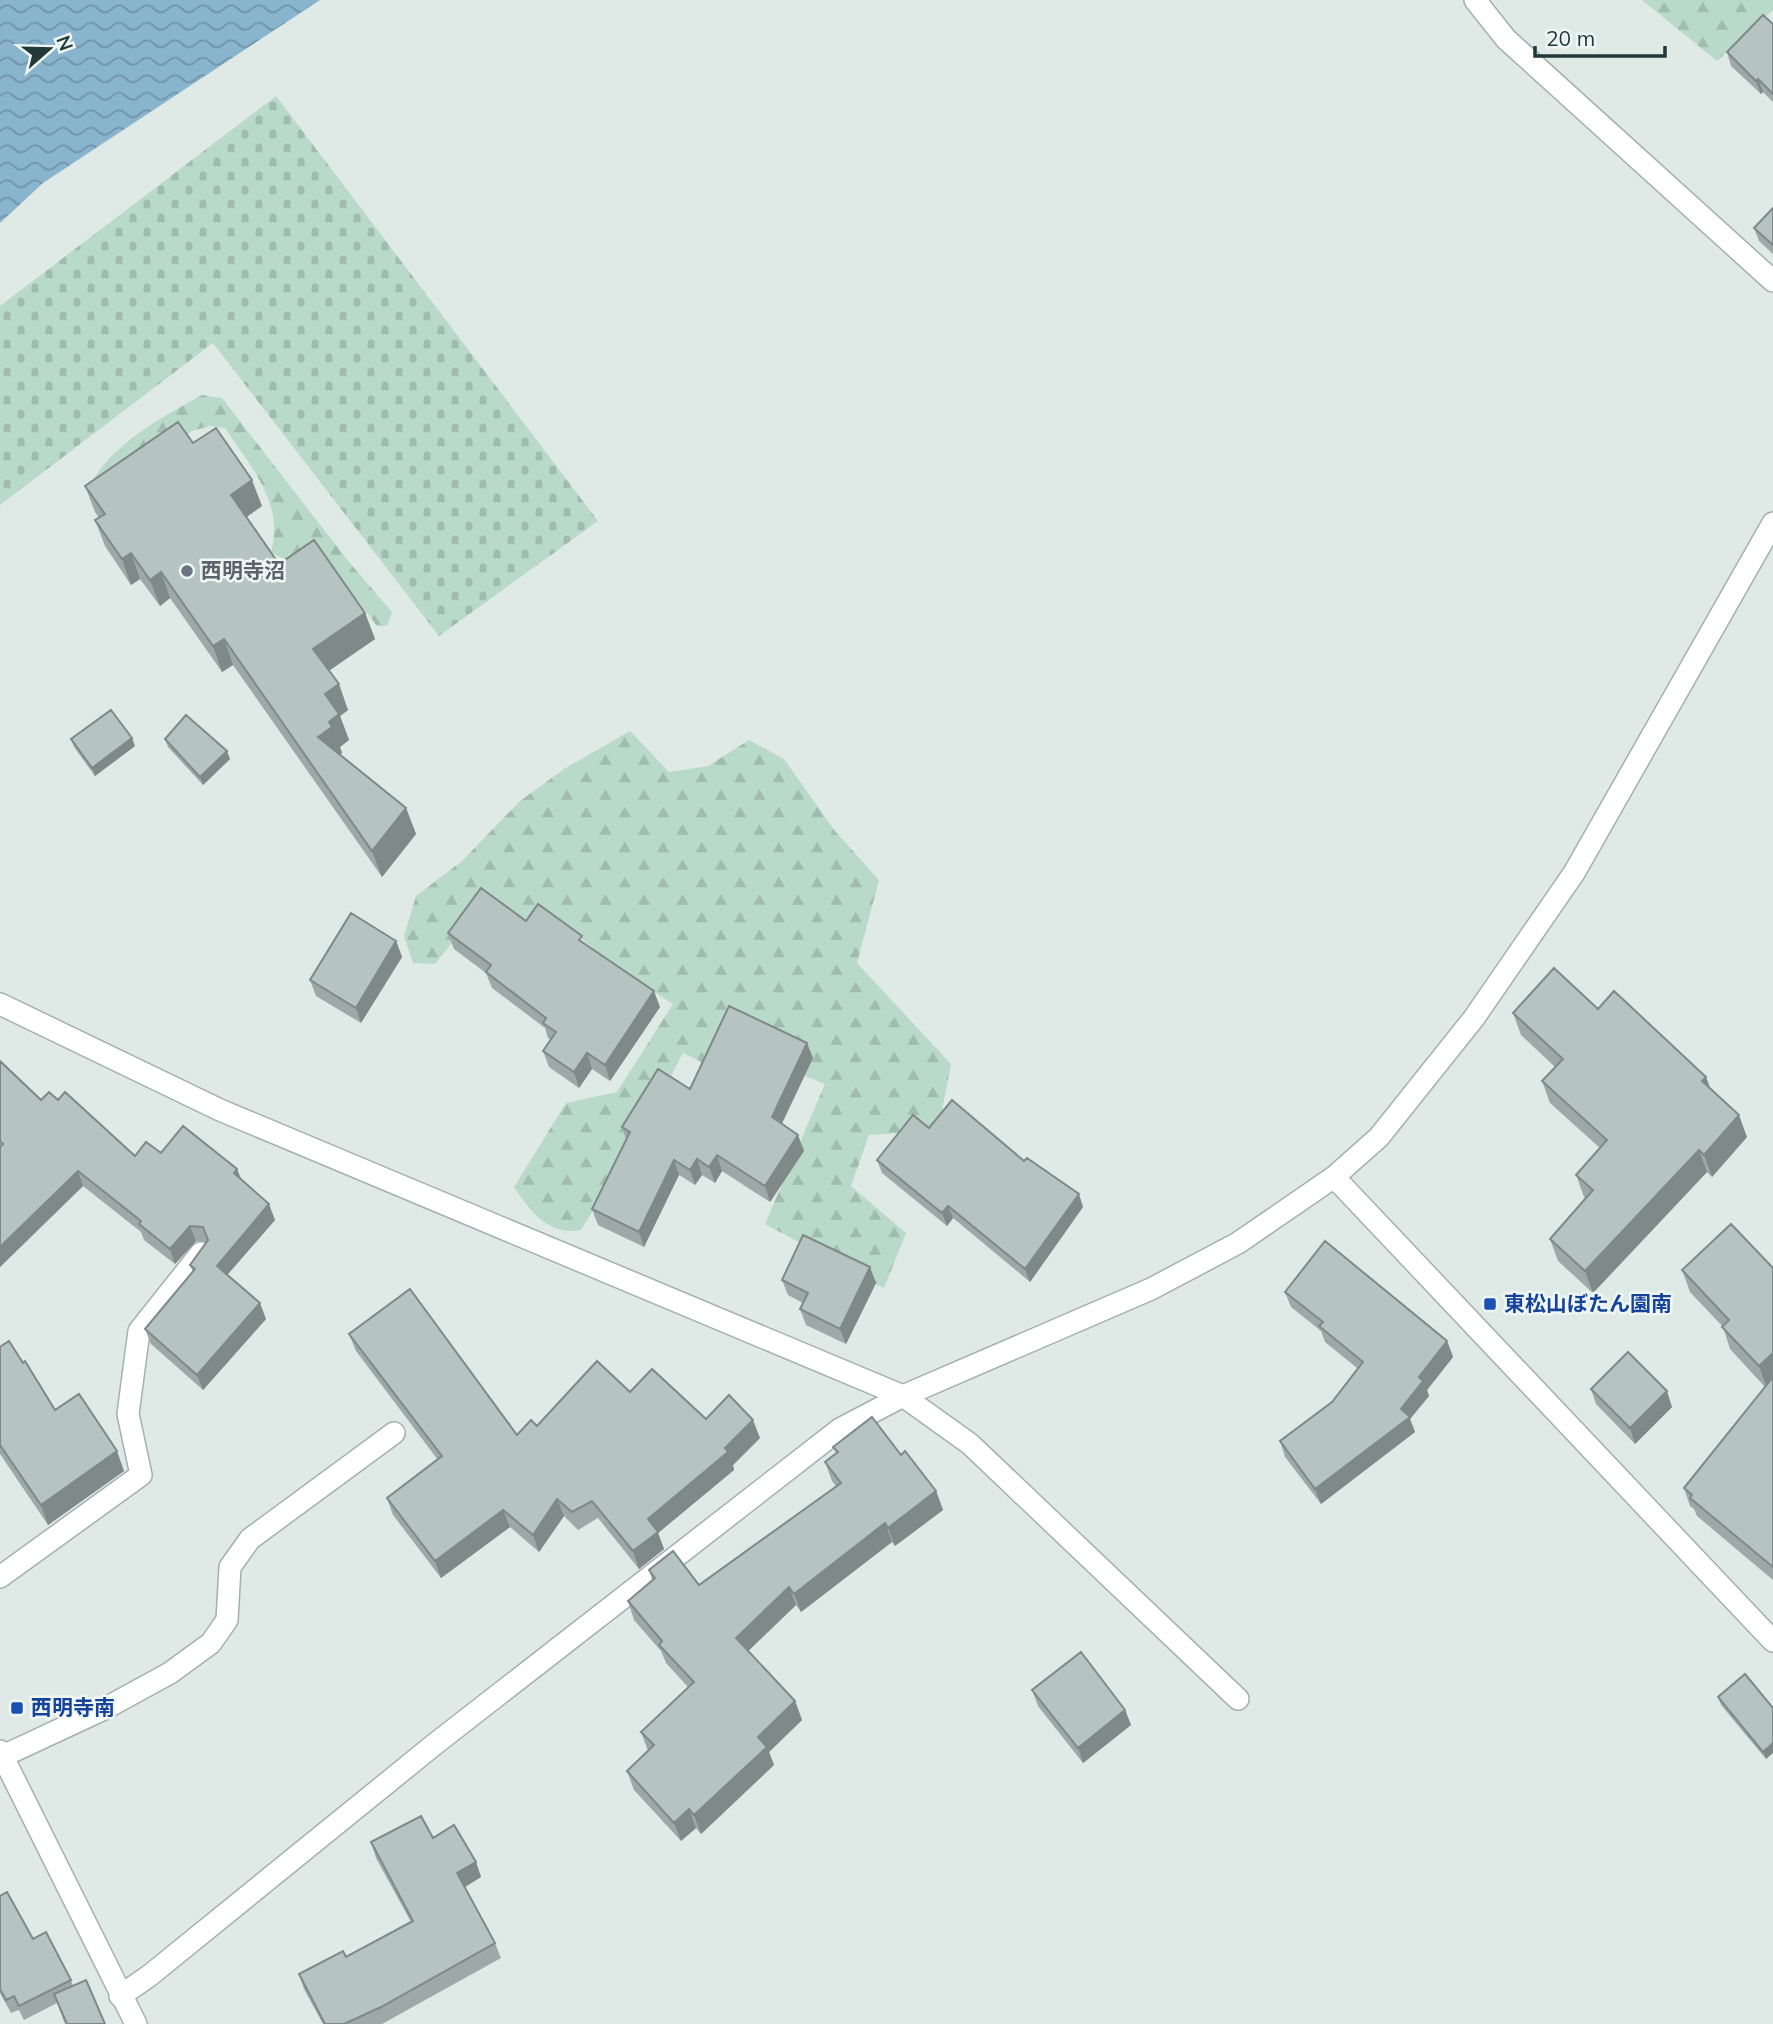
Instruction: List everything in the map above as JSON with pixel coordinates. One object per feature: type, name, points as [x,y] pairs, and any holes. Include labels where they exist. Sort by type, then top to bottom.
[{"type":"street","points":[[1475,0],[1506,39],[1773,281]]},
{"type":"street","points":[[120,1996],[149,1976],[435,1744],[782,1471],[840,1429],[903,1396],[1151,1289],[1238,1243],[1334,1177],[1379,1138],[1474,1018],[1574,873],[1773,523]]},
{"type":"street","points":[[0,1004],[220,1110],[903,1396],[970,1444],[1238,1699]]},
{"type":"street","points":[[1334,1177],[1773,1641]]},
{"type":"street","points":[[0,1577],[141,1475],[128,1414],[139,1331],[201,1253]]},
{"type":"street","points":[[136,2024],[1,1754],[106,1709],[170,1673],[212,1643],[227,1620],[230,1567],[250,1539],[394,1433]]},
{"type":"green space","points":[[1642,0],[1773,0],[1773,10],[1717,61]]},
{"type":"green space","points":[[276,96],[598,521],[439,636],[213,343],[0,505],[0,306]]},
{"type":"green space","points":[[202,395],[222,398],[349,562],[392,612],[387,626],[377,626],[325,557],[299,568],[271,552],[274,534],[269,501],[254,471],[225,428],[210,426],[192,431],[119,486],[90,486],[110,457],[124,445],[155,422]]},
{"type":"green space","points":[[630,731],[669,772],[708,766],[749,740],[784,759],[835,831],[879,880],[857,963],[951,1064],[938,1131],[869,1135],[851,1186],[906,1233],[884,1288],[765,1224],[825,1084],[721,1041],[720,1071],[683,1053],[634,1145],[581,1230],[559,1229],[541,1220],[514,1187],[566,1103],[617,1092],[673,1004],[625,974],[574,933],[530,928],[490,896],[435,964],[413,963],[404,936],[416,896],[462,861],[520,801],[564,769]]},
{"type":"water","points":[[0,0],[320,0],[43,183],[0,223]]},
{"type":"building","points":[[1763,15],[1773,24],[1773,94],[1727,52]]},
{"type":"building","points":[[1773,208],[1773,245],[1754,228]]},
{"type":"building","name":"西明寺沼","points":[[178,422],[193,443],[216,428],[252,480],[231,495],[279,564],[314,540],[365,613],[313,649],[339,684],[325,694],[339,714],[329,722],[332,727],[318,737],[406,808],[372,851],[224,639],[213,646],[161,572],[150,580],[131,553],[122,559],[95,520],[105,514],[85,486]]},
{"type":"building","points":[[111,710],[132,738],[92,768],[71,739]]},
{"type":"building","points":[[186,715],[227,751],[200,777],[165,739]]},
{"type":"building","points":[[481,888],[526,921],[538,904],[582,936],[579,940],[654,991],[605,1065],[587,1053],[574,1072],[543,1051],[556,1032],[543,1023],[546,1018],[486,972],[491,965],[448,933]]},
{"type":"building","points":[[351,913],[396,941],[356,1008],[310,980]]},
{"type":"building","points":[[1554,968],[1598,1009],[1614,991],[1706,1077],[1702,1081],[1739,1115],[1704,1155],[1699,1150],[1585,1271],[1550,1239],[1593,1190],[1576,1175],[1607,1140],[1542,1081],[1563,1059],[1513,1013]]},
{"type":"building","points":[[729,1006],[807,1043],[772,1117],[798,1135],[765,1186],[717,1155],[709,1167],[697,1159],[690,1170],[674,1160],[639,1232],[592,1209],[630,1132],[622,1127],[658,1069],[690,1089]]},
{"type":"building","points":[[0,1061],[41,1100],[49,1092],[58,1100],[65,1092],[135,1156],[146,1142],[161,1153],[183,1126],[237,1169],[234,1173],[269,1204],[217,1266],[260,1303],[197,1375],[145,1329],[195,1269],[190,1265],[208,1240],[203,1227],[190,1226],[170,1249],[139,1224],[141,1221],[78,1171],[0,1247],[0,1147],[3,1144],[0,1141]]},
{"type":"building","points":[[952,1100],[1024,1161],[1027,1158],[1079,1194],[1025,1269],[948,1206],[942,1213],[877,1160],[913,1115],[929,1128]]},
{"type":"building","points":[[1731,1224],[1773,1268],[1773,1353],[1759,1366],[1722,1327],[1729,1320],[1682,1270]]},
{"type":"building","points":[[803,1235],[870,1267],[840,1329],[800,1309],[808,1293],[782,1280]]},
{"type":"building","points":[[1325,1241],[1447,1341],[1419,1377],[1423,1381],[1401,1409],[1410,1417],[1315,1489],[1280,1441],[1332,1402],[1363,1362],[1319,1326],[1323,1322],[1285,1292]]},
{"type":"building","points":[[410,1289],[517,1435],[531,1420],[537,1426],[597,1361],[630,1392],[652,1369],[706,1419],[729,1395],[753,1420],[725,1448],[728,1452],[648,1519],[658,1532],[633,1551],[592,1501],[572,1512],[557,1499],[533,1535],[503,1510],[435,1561],[387,1498],[442,1456],[349,1334]]},
{"type":"building","points":[[9,1341],[23,1363],[25,1361],[55,1410],[79,1394],[117,1451],[41,1505],[0,1445],[0,1347]]},
{"type":"building","points":[[1628,1352],[1667,1391],[1630,1428],[1591,1389]]},
{"type":"building","points":[[1773,1377],[1773,1567],[1690,1498],[1692,1495],[1684,1488]]},
{"type":"building","points":[[872,1417],[901,1455],[905,1451],[936,1491],[888,1528],[885,1523],[794,1594],[789,1587],[736,1638],[795,1701],[758,1737],[767,1747],[694,1815],[689,1809],[674,1823],[627,1771],[654,1745],[641,1732],[694,1682],[659,1645],[662,1641],[628,1601],[655,1578],[649,1570],[673,1551],[699,1585],[841,1483],[825,1462],[838,1452],[833,1447]]},
{"type":"building","points":[[1081,1652],[1125,1710],[1078,1748],[1032,1690]]},
{"type":"building","points":[[1745,1674],[1773,1708],[1773,1743],[1763,1752],[1718,1697]]},
{"type":"building","points":[[421,1816],[433,1838],[454,1825],[476,1862],[457,1873],[495,1943],[381,2007],[344,2024],[325,2024],[299,1974],[343,1951],[346,1957],[413,1921],[371,1842]]},
{"type":"building","points":[[7,1892],[33,1939],[46,1932],[71,1980],[19,2006],[14,1996],[6,2000],[0,1989],[0,1896]]},
{"type":"building","points":[[86,1980],[105,2024],[67,2024],[54,1994]]},
{"type":"place","name":"西明寺沼","points":[[187,571]]},
{"type":"place","name":"東松山ぼたん園南","points":[[1490,1304]]},
{"type":"place","name":"西明寺南","points":[[17,1708]]}]
